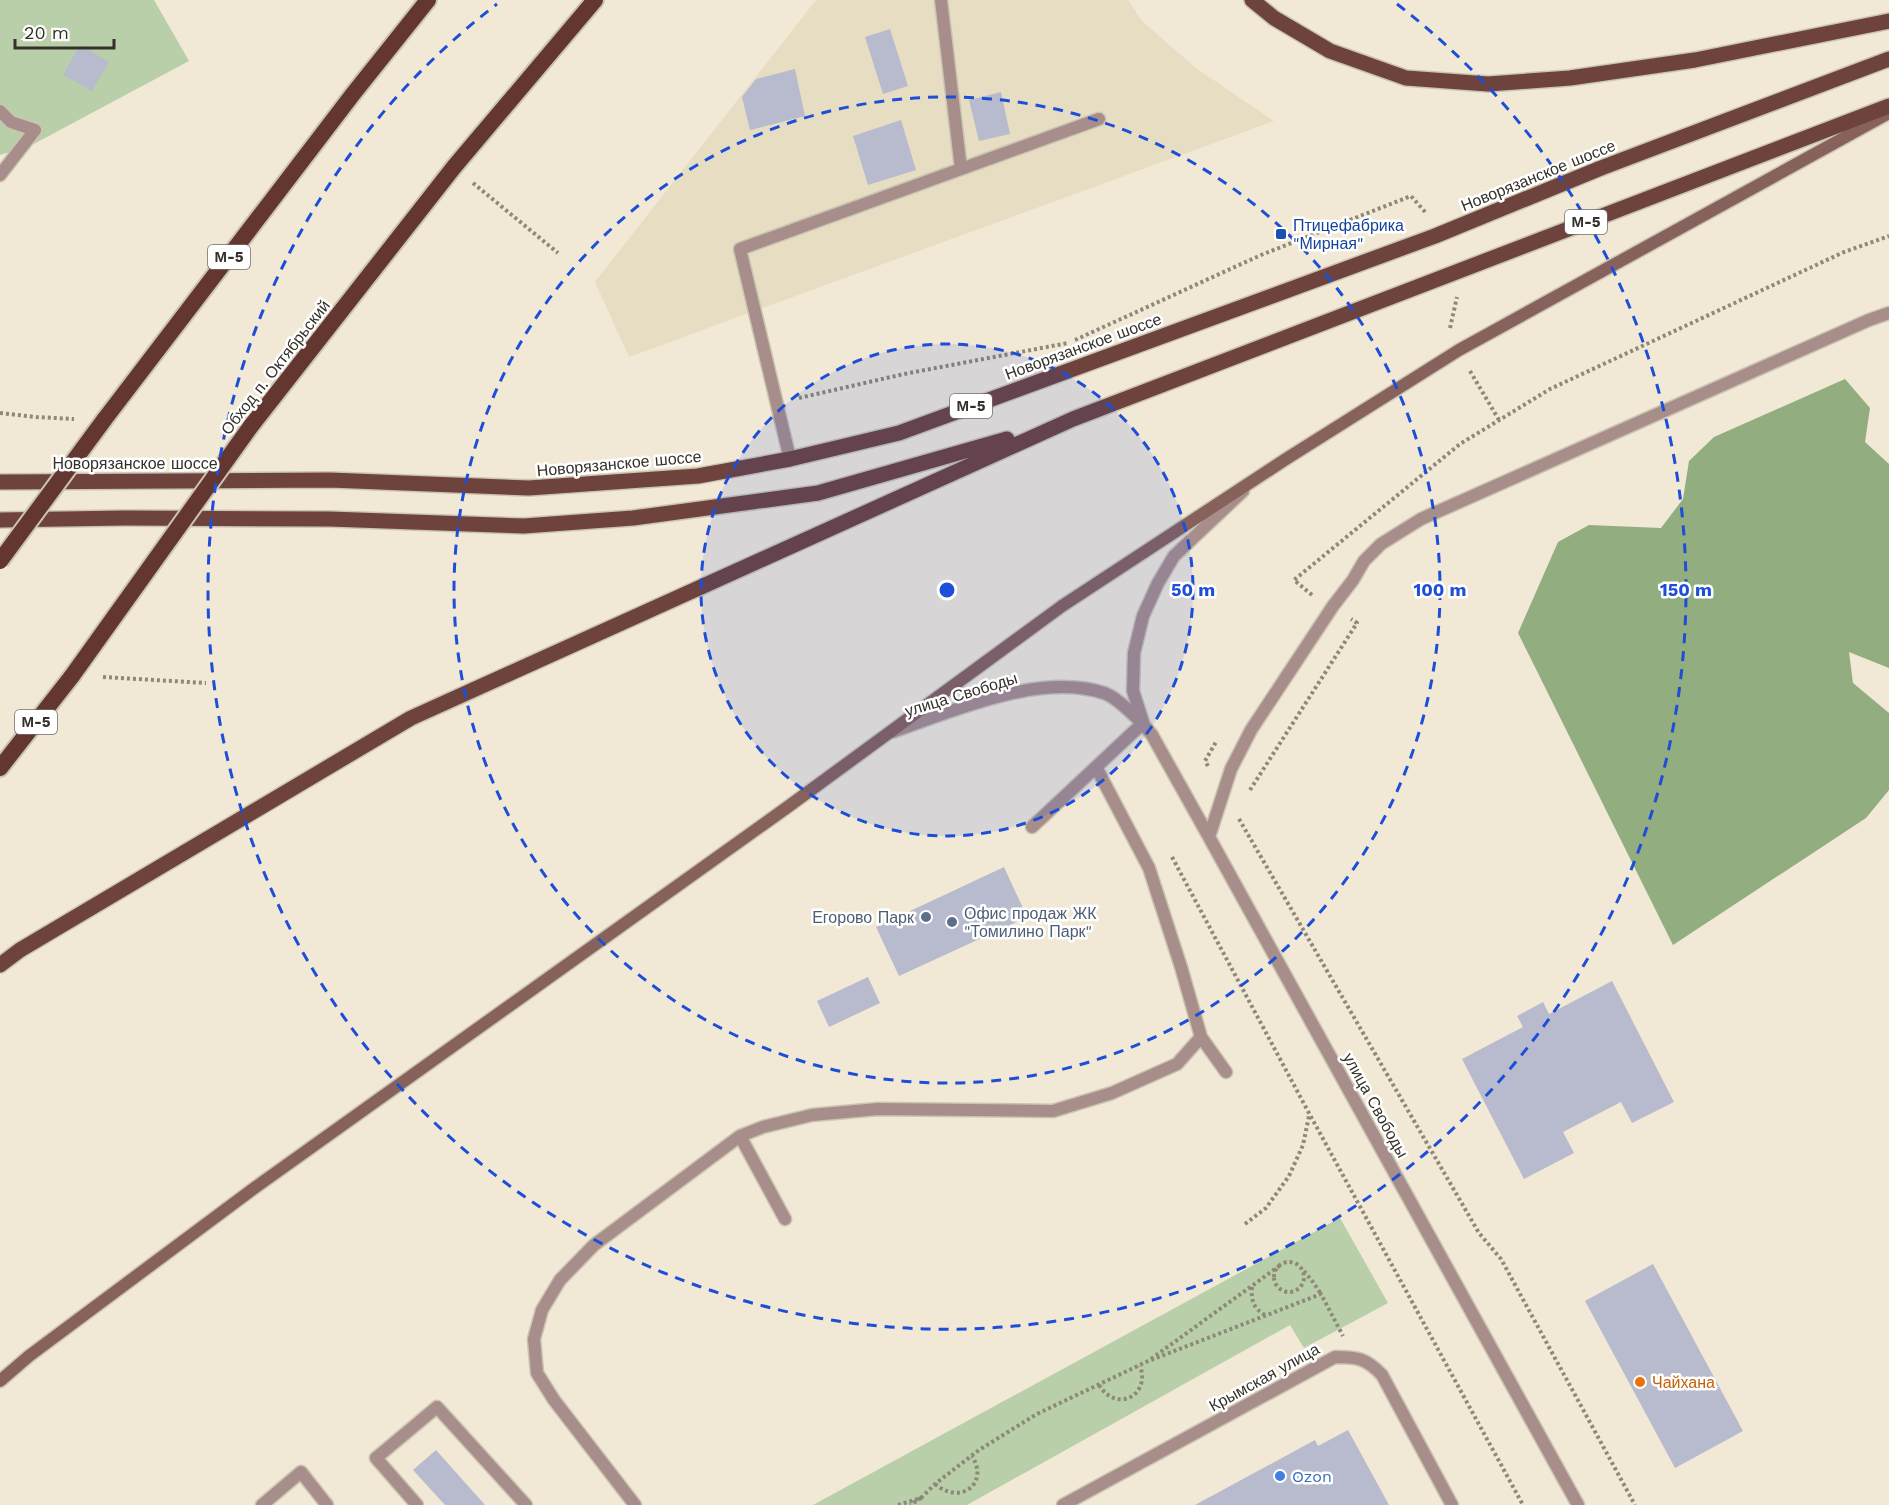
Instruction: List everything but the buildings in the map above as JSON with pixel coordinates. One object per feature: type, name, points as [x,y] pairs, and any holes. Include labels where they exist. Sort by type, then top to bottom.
[{"type":"highway","name":"М-5","points":[[0,561],[104,420],[353,94],[428,0]]},
{"type":"highway","name":"Обход п. Октябрьский","points":[[0,768],[72,676],[251,426],[454,167],[595,0]]},
{"type":"main road","points":[[1252,0],[1274,18],[1330,51],[1406,78],[1488,84],[1570,78],[1695,60],[1889,21]]},
{"type":"main road","name":"Новорязанское шоссе","points":[[0,482],[330,480],[529,488],[698,476],[790,459],[899,433],[1435,236],[1601,168],[1889,59]]},
{"type":"main road","name":"М-5","points":[[1072,418],[1889,106]]},
{"type":"main road","points":[[0,1381],[28,1356],[253,1190],[1062,606],[1459,350],[1889,112]]},
{"type":"main road","points":[[0,520],[330,519],[524,526],[633,518],[818,493],[964,453],[1072,418]]},
{"type":"main road","points":[[0,965],[20,950],[411,718],[1072,418]]},
{"type":"street","points":[[942,0],[961,169]]},
{"type":"street","points":[[0,111],[11,122],[35,130],[0,175]]},
{"type":"street","points":[[790,459],[740,249],[1099,119]]},
{"type":"street","points":[[1209,837],[1222,791],[1251,730],[1364,561],[1381,544],[1421,519],[1889,313]]},
{"type":"street","name":"улица Свободы","points":[[1143,723],[1133,691],[1134,653],[1143,616],[1158,583],[1174,556],[1253,482]]},
{"type":"street","name":"улица Свободы","points":[[885,735],[1019,691],[1068,686],[1106,693],[1143,723],[1209,837],[1578,1505]]},
{"type":"street","points":[[1032,827],[1143,723]]},
{"type":"street","points":[[1096,767],[1149,868],[1201,1037],[1226,1072]]},
{"type":"street","points":[[635,1505],[554,1400],[537,1373],[534,1339],[542,1310],[560,1280],[594,1245],[740,1136],[763,1127],[812,1115],[879,1109],[1053,1111],[1112,1093],[1177,1064],[1201,1037]]},
{"type":"street","points":[[740,1136],[785,1219]]},
{"type":"street","name":"Крымская улица","points":[[1063,1505],[1335,1357],[1355,1357]]},
{"type":"street","points":[[1355,1357],[1372,1364],[1382,1375],[1452,1505]]},
{"type":"street","points":[[417,1505],[376,1458],[437,1407],[526,1505]]},
{"type":"street","points":[[262,1505],[301,1472],[327,1505]]},
{"type":"path","points":[[454,167],[558,253]]},
{"type":"path","points":[[777,403],[904,374],[1070,342],[1261,255],[1411,196],[1426,213]]},
{"type":"path","points":[[1306,604],[1312,594],[1294,580],[1460,444],[1560,384],[1844,252],[1889,236]]},
{"type":"path","points":[[1450,332],[1457,293]]},
{"type":"path","points":[[1470,371],[1499,420]]},
{"type":"path","points":[[0,413],[104,420]]},
{"type":"path","points":[[72,676],[206,683]]},
{"type":"path","points":[[1216,742],[1205,761],[1479,1233],[1501,1259],[1635,1505]]},
{"type":"path","points":[[1170,853],[1523,1505]]},
{"type":"path","points":[[1245,1224],[1266,1208],[1289,1176],[1303,1145],[1310,1115]]},
{"type":"path","points":[[1146,1362],[1282,1264],[1289,1262],[1296,1264],[1313,1282],[1355,1357]]},
{"type":"path","points":[[1282,1264],[1276,1270],[1274,1277],[1282,1290],[1290,1292],[1297,1290],[1304,1277],[1302,1269]]},
{"type":"path","points":[[1252,1286],[1253,1304],[1265,1316]]},
{"type":"path","points":[[910,1505],[972,1456],[1037,1414],[1146,1362],[1321,1294]]},
{"type":"path","points":[[1099,1385],[1110,1397],[1126,1399],[1139,1389],[1143,1382],[1140,1365]]},
{"type":"path","points":[[935,1484],[942,1491],[951,1495],[961,1495],[970,1490],[976,1483],[978,1473],[977,1464],[972,1456]]},
{"type":"path","points":[[898,1505],[921,1498]]},
{"type":"shaded area","points":[[816,0],[1128,0],[1142,21],[1196,68],[1274,121],[629,357],[595,282]]},
{"type":"green space","points":[[0,0],[154,0],[189,61],[30,146],[0,155]]},
{"type":"green space","points":[[1845,379],[1870,408],[1865,442],[1889,464],[1889,668],[1849,652],[1853,683],[1889,713],[1889,790],[1866,818],[1673,945],[1518,633],[1558,542],[1589,525],[1661,528],[1683,499],[1689,461],[1714,437]]},
{"type":"green space","points":[[1340,1218],[1388,1303],[1304,1348],[1290,1325],[967,1505],[813,1505]]},
{"type":"place","name":"Птицефабрика \"Мирная\"","points":[[1281,234]]},
{"type":"place","name":"Егорово Парк","points":[[926,917]]},
{"type":"place","name":"Офис продаж ЖК \"Томилино Парк\"","points":[[952,922]]},
{"type":"place","name":"Чайхана","points":[[1640,1382]]},
{"type":"place","name":"Ozon","points":[[1280,1476]]}]
